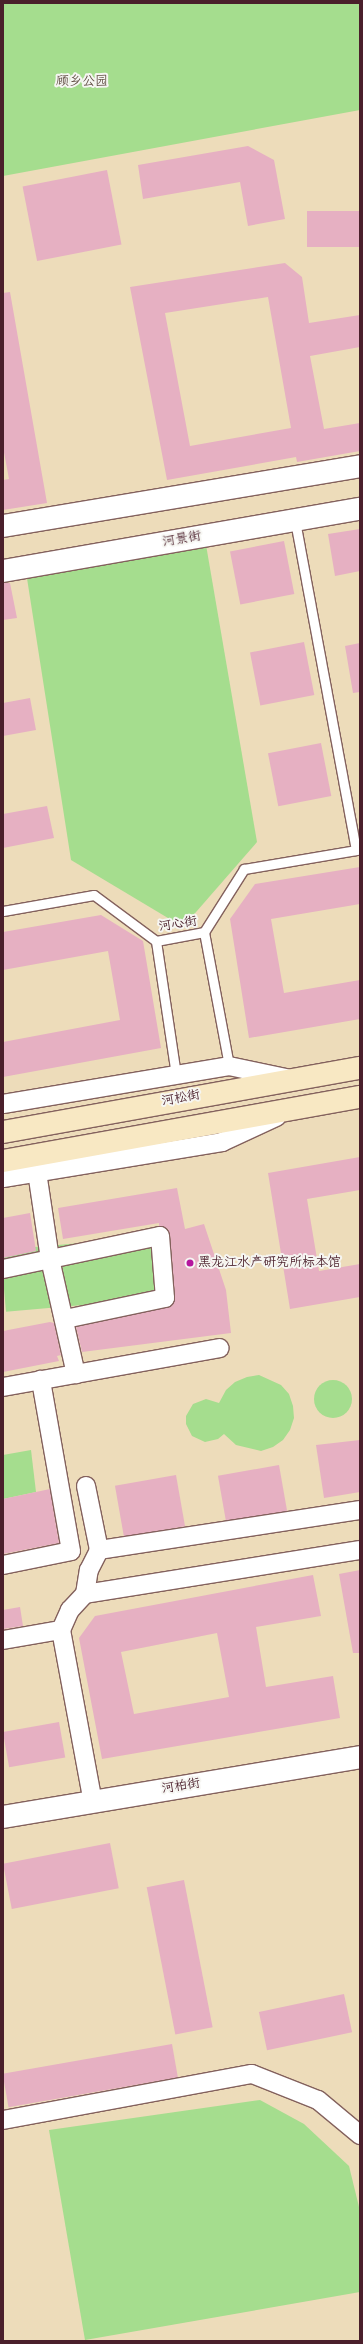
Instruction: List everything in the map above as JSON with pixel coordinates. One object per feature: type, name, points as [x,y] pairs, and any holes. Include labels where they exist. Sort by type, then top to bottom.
[{"type":"main road","name":"河松街","points":[[9,1130],[290,1079],[360,1068]]},
{"type":"main road","points":[[20,1164],[299,1107],[360,1098]]},
{"type":"street","points":[[3,526],[360,466]]},
{"type":"street","name":"河景街","points":[[3,570],[360,509]]},
{"type":"street","points":[[3,1104],[229,1066],[290,1079]]},
{"type":"street","points":[[3,1178],[20,1164],[50,1259],[65,1319],[76,1374]]},
{"type":"street","points":[[3,1269],[160,1236],[165,1298],[65,1319]]},
{"type":"street","points":[[3,1387],[220,1348]]},
{"type":"street","points":[[3,1565],[71,1551],[41,1380]]},
{"type":"street","points":[[86,1486],[99,1550],[89,1570],[85,1594],[70,1610],[62,1630],[93,1802]]},
{"type":"street","points":[[99,1550],[360,1510]]},
{"type":"street","points":[[85,1594],[360,1550]]},
{"type":"street","points":[[3,1640],[62,1630]]},
{"type":"street","name":"河柏街","points":[[3,1816],[360,1757]]},
{"type":"street","points":[[3,2120],[252,2074],[318,2100],[360,2135]]},
{"type":"lane","points":[[204,932],[244,869],[356,850],[295,521]]},
{"type":"lane","points":[[3,911],[94,895],[156,941]]},
{"type":"lane","name":"河心街","points":[[176,1074],[156,941],[204,932],[229,1066]]},
{"type":"green space","name":"顾乡公园","points":[[3,3],[360,3],[360,110],[3,176]]},
{"type":"green space","points":[[205,539],[257,842],[183,927],[71,860],[26,572]]},
{"type":"green space","points":[[160,1236],[165,1298],[6,1312],[3,1277],[3,1250]]},
{"type":"green space","points":[[259,1375],[281,1385],[289,1394],[293,1406],[294,1418],[290,1430],[283,1440],[273,1447],[261,1451],[236,1445],[224,1434],[218,1439],[205,1442],[192,1436],[186,1424],[186,1416],[193,1404],[206,1399],[219,1403],[226,1390],[235,1382],[247,1377]]},
{"type":"green space","points":[[333,1380],[343,1383],[349,1389],[352,1399],[349,1409],[343,1415],[333,1418],[323,1415],[317,1409],[314,1399],[317,1389],[323,1383]]},
{"type":"green space","points":[[31,1450],[36,1492],[3,1499],[3,1455]]},
{"type":"green space","points":[[260,2100],[304,2124],[349,2166],[360,2211],[360,2292],[85,2340],[49,2130]]},
{"type":"building","points":[[248,146],[274,160],[285,219],[248,226],[240,182],[143,199],[138,165]]},
{"type":"building","points":[[107,170],[122,245],[37,261],[23,186]]},
{"type":"building","points":[[307,211],[360,211],[360,247],[307,247]]},
{"type":"building","points":[[285,263],[302,277],[309,323],[360,315],[360,347],[310,356],[324,429],[360,423],[360,451],[297,462],[296,457],[167,480],[130,287]],"holes":[[[268,297],[291,428],[190,446],[165,313]]]},
{"type":"building","points":[[10,292],[47,503],[3,510],[3,480],[9,479],[3,447],[3,293]]},
{"type":"building","points":[[360,529],[360,571],[335,576],[328,534]]},
{"type":"building","points":[[284,541],[294,594],[240,605],[230,551]]},
{"type":"building","points":[[3,583],[10,583],[17,618],[3,620]]},
{"type":"building","points":[[304,642],[314,695],[260,706],[250,652]]},
{"type":"building","points":[[360,643],[360,692],[353,693],[345,646]]},
{"type":"building","points":[[30,698],[36,730],[3,736],[3,703]]},
{"type":"building","points":[[321,743],[331,796],[278,806],[268,753]]},
{"type":"building","points":[[47,806],[54,838],[3,848],[3,814]]},
{"type":"building","points":[[360,867],[360,904],[271,919],[284,993],[360,980],[360,1019],[249,1038],[230,919],[255,884]]},
{"type":"building","points":[[101,915],[143,941],[161,1048],[3,1077],[3,1042],[120,1020],[108,951],[3,970],[3,932]]},
{"type":"building","points":[[360,1157],[360,1190],[307,1199],[319,1271],[360,1264],[360,1297],[290,1309],[268,1173]]},
{"type":"building","points":[[177,1188],[185,1229],[204,1224],[226,1290],[231,1333],[82,1352],[76,1327],[172,1306],[175,1297],[170,1235],[168,1229],[159,1226],[159,1223],[63,1239],[58,1208]]},
{"type":"building","points":[[30,1213],[36,1251],[3,1258],[3,1218]]},
{"type":"building","points":[[50,1322],[54,1323],[61,1355],[57,1356],[59,1361],[3,1372],[3,1331]]},
{"type":"building","points":[[360,1440],[360,1492],[324,1498],[316,1445]]},
{"type":"building","points":[[279,1465],[287,1511],[226,1522],[218,1476]]},
{"type":"building","points":[[176,1475],[185,1526],[124,1537],[115,1486]]},
{"type":"building","points":[[50,1489],[59,1543],[3,1554],[3,1499]]},
{"type":"building","points":[[360,1570],[360,1653],[353,1653],[339,1574]]},
{"type":"building","points":[[313,1575],[321,1616],[256,1627],[266,1687],[333,1676],[340,1718],[102,1759],[79,1638],[95,1616]],"holes":[[[217,1633],[229,1697],[134,1714],[121,1652]]]},
{"type":"building","points":[[20,1607],[23,1626],[3,1629],[3,1610]]},
{"type":"building","points":[[59,1722],[65,1757],[9,1767],[3,1732]]},
{"type":"building","points":[[110,1843],[119,1888],[12,1909],[3,1864]]},
{"type":"building","points":[[184,1880],[213,2027],[175,2034],[147,1887]]},
{"type":"building","points":[[344,1994],[352,2032],[267,2050],[259,2012]]},
{"type":"building","points":[[172,2044],[178,2077],[9,2107],[3,2074]]},
{"type":"place","name":"黑龙江水产研究所标本馆","points":[[190,1263]]}]
